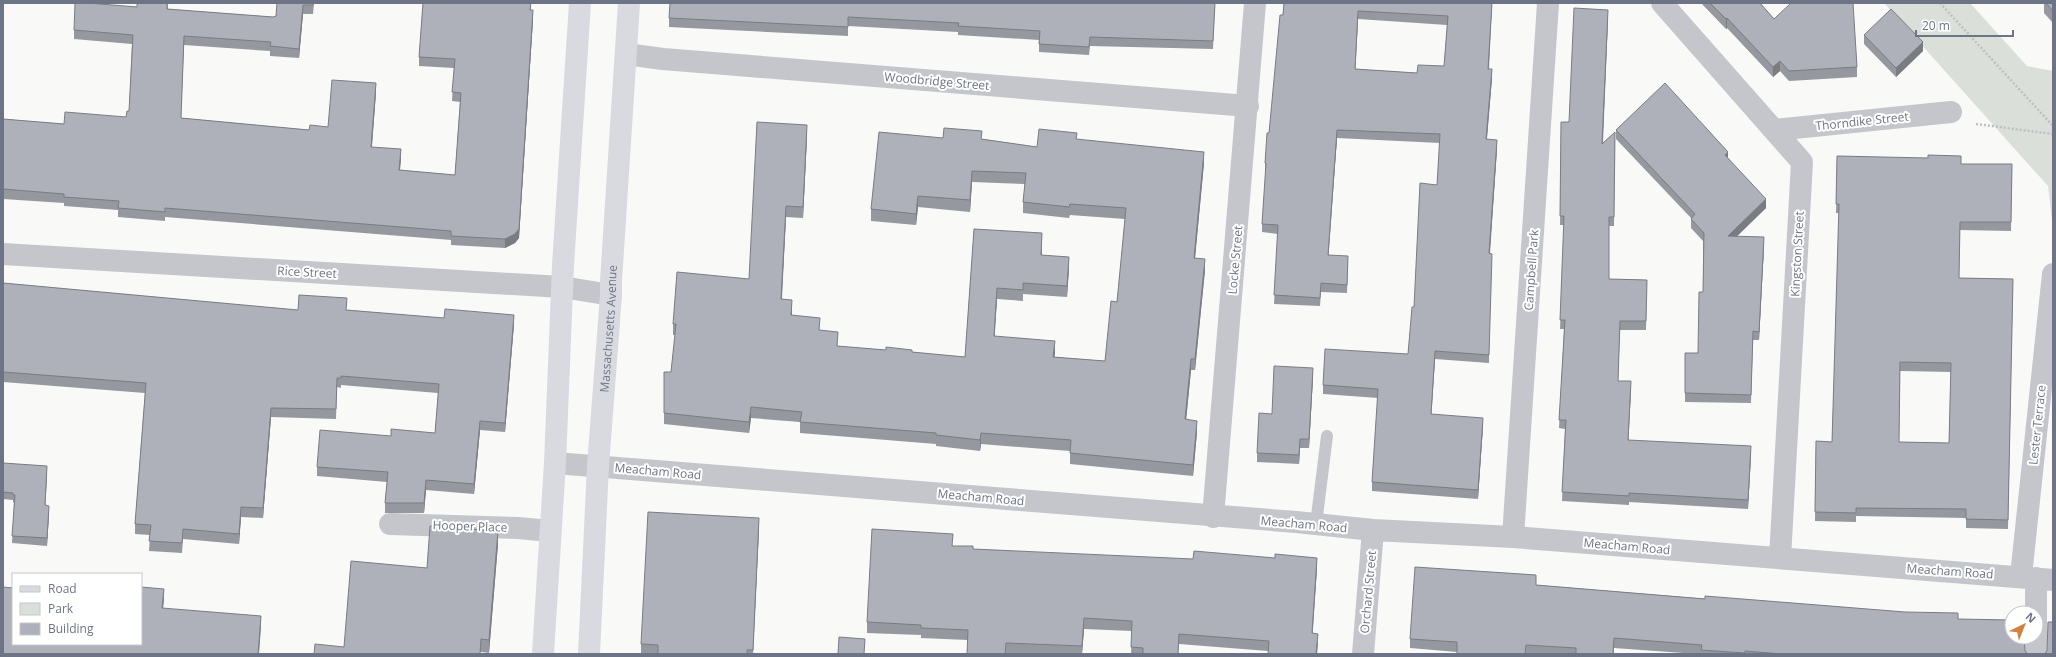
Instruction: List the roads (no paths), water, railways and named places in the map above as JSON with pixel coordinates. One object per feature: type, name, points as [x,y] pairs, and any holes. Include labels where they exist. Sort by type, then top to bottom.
[{"type":"main road","points":[[543,654],[555,463],[562,287],[580,3]]},
{"type":"main road","name":"Massachusetts Avenue","points":[[589,654],[598,466],[611,295],[629,3]]},
{"type":"street","name":"Locke Street","points":[[1213,517],[1248,106],[1255,3]]},
{"type":"street","name":"Campbell Park","points":[[1513,537],[1548,3]]},
{"type":"street","name":"Kingston Street","points":[[1662,3],[1802,162],[1780,558]]},
{"type":"street","name":"Woodbridge Street","points":[[626,54],[663,59],[1248,106]]},
{"type":"street","name":"Thorndike Street","points":[[1774,130],[1951,112]]},
{"type":"street","name":"Rice Street","points":[[3,254],[562,287],[611,295]]},
{"type":"street","name":"Lester Terrace","points":[[2036,654],[2037,578],[2053,274]]},
{"type":"street","name":"Meacham Road","points":[[555,463],[1213,517],[1316,524],[1373,530],[1513,537],[2037,578]]},
{"type":"street","name":"Hooper Place","points":[[390,524],[518,528],[550,531]]},
{"type":"street","name":"Orchard Street","points":[[1363,654],[1373,530]]},
{"type":"lane","points":[[1316,524],[1327,436]]}]
